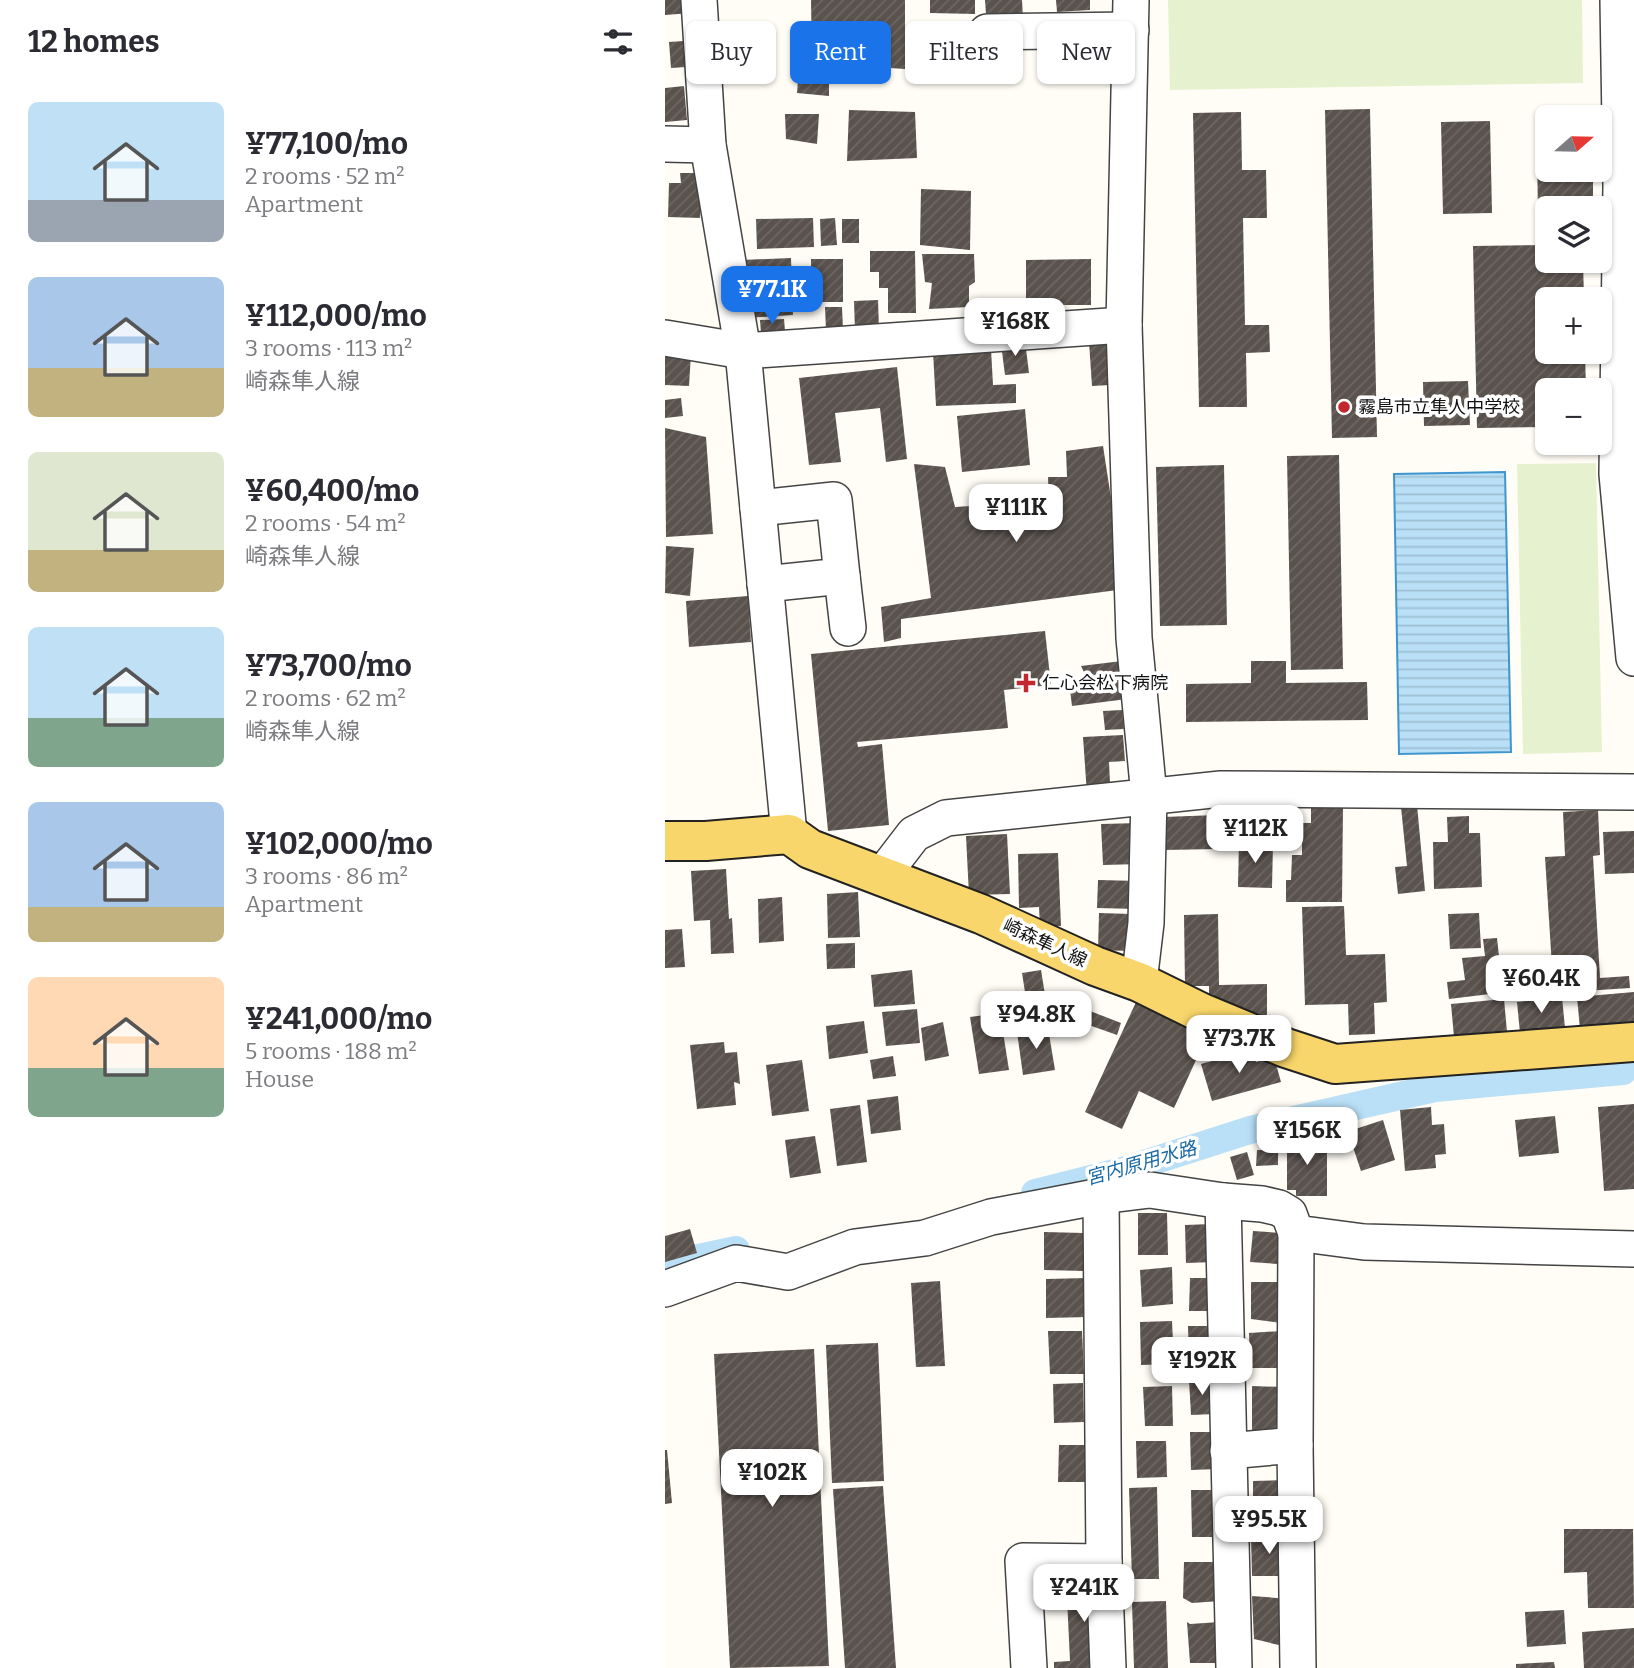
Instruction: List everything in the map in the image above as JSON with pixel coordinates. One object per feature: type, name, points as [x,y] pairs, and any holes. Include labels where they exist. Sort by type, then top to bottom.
[{"type":"main road","points":[[665,841],[706,841],[789,834]]},
{"type":"main road","name":"崎森隼人線","points":[[789,834],[810,849],[981,914],[1094,966],[1139,982],[1202,1013],[1286,1048],[1335,1064],[1634,1042]]},
{"type":"street","points":[[699,0],[708,145],[743,351],[789,834]]},
{"type":"street","points":[[1618,0],[1628,185],[1626,474],[1634,658]]},
{"type":"street","points":[[1023,28],[1131,15],[1124,325],[1134,638],[1149,796],[1146,923],[1139,982]]},
{"type":"street","points":[[665,144],[708,145]]},
{"type":"street","points":[[665,338],[743,351],[1124,325]]},
{"type":"street","points":[[758,508],[834,500],[848,628]]},
{"type":"street","points":[[765,584],[842,576]]},
{"type":"street","points":[[881,877],[914,834],[946,818],[1221,789],[1634,792]]},
{"type":"street","points":[[665,1289],[736,1263],[788,1272],[855,1247],[925,1238],[991,1217],[1101,1196],[1150,1190],[1279,1208],[1289,1214],[1296,1234],[1298,1668]]},
{"type":"street","points":[[1101,1196],[1104,1562],[1108,1668]]},
{"type":"street","points":[[1223,1201],[1234,1668]]},
{"type":"street","points":[[1296,1234],[1364,1242],[1634,1249]]},
{"type":"street","points":[[1228,1451],[1295,1446]]},
{"type":"street","points":[[1029,1668],[1023,1561],[1104,1562]]},
{"type":"green space","points":[[1168,0],[1582,0],[1583,83],[1170,90]]},
{"type":"green space","points":[[1596,463],[1602,752],[1523,754],[1517,464]]},
{"type":"water","points":[[1505,472],[1511,752],[1399,754],[1394,474]]},
{"type":"building","points":[[665,0],[690,0],[691,13],[665,15]]},
{"type":"building","points":[[811,0],[905,0],[905,69],[891,68],[891,21],[811,21]]},
{"type":"building","points":[[930,0],[975,0],[975,14],[930,13]]},
{"type":"building","points":[[985,0],[1022,0],[1023,19],[986,14]]},
{"type":"building","points":[[1056,0],[1090,0],[1090,10],[1057,12]]},
{"type":"building","points":[[684,41],[686,67],[671,68],[669,42]]},
{"type":"building","points":[[798,84],[829,84],[829,96],[797,93]]},
{"type":"building","points":[[684,86],[687,120],[665,122],[665,88]]},
{"type":"building","points":[[1370,109],[1377,437],[1332,438],[1325,110]]},
{"type":"building","points":[[849,110],[915,112],[917,158],[847,161]]},
{"type":"building","points":[[1241,112],[1242,170],[1266,170],[1267,218],[1243,218],[1245,325],[1269,325],[1270,352],[1246,353],[1247,407],[1199,407],[1193,113]]},
{"type":"building","points":[[785,114],[819,114],[817,144],[786,139]]},
{"type":"building","points":[[1490,121],[1492,213],[1443,214],[1441,122]]},
{"type":"building","points":[[680,173],[701,173],[700,218],[668,217],[669,183],[681,183]]},
{"type":"building","points":[[1537,182],[1593,182],[1593,196],[1538,196]]},
{"type":"building","points":[[921,189],[971,191],[970,250],[920,245]]},
{"type":"building","points":[[813,218],[814,247],[757,249],[756,219]]},
{"type":"building","points":[[835,218],[837,245],[821,246],[820,219]]},
{"type":"building","points":[[842,219],[859,219],[859,243],[842,243]]},
{"type":"building","points":[[1535,245],[1535,273],[1583,273],[1584,287],[1535,287],[1535,364],[1585,364],[1586,378],[1535,378],[1535,427],[1477,428],[1473,246]]},
{"type":"building","points":[[870,251],[915,251],[916,313],[888,313],[888,288],[879,288],[879,272],[870,272]]},
{"type":"building","points":[[922,254],[974,254],[975,282],[969,286],[969,307],[929,309],[932,283],[925,282]]},
{"type":"building","points":[[791,258],[793,315],[745,318],[742,260]]},
{"type":"building","points":[[811,259],[843,259],[843,302],[811,302]]},
{"type":"building","points":[[1091,259],[1091,305],[1026,305],[1026,260]]},
{"type":"building","points":[[878,300],[879,330],[855,330],[854,301]]},
{"type":"building","points":[[825,307],[842,307],[843,330],[826,331]]},
{"type":"building","points":[[784,319],[785,331],[761,333],[760,320]]},
{"type":"building","points":[[1025,341],[1029,373],[1005,375],[1001,344]]},
{"type":"building","points":[[1107,341],[1110,385],[1092,386],[1089,342]]},
{"type":"building","points":[[991,349],[993,385],[1016,384],[1016,403],[936,406],[933,352]]},
{"type":"building","points":[[665,353],[691,354],[689,386],[665,385]]},
{"type":"building","points":[[897,367],[907,459],[886,462],[880,408],[835,413],[841,462],[809,465],[799,378]]},
{"type":"building","points":[[1468,381],[1470,425],[1424,426],[1423,382]]},
{"type":"building","points":[[681,398],[683,416],[665,418],[665,400]]},
{"type":"building","points":[[1025,409],[1030,465],[962,472],[957,416]]},
{"type":"building","points":[[665,428],[706,437],[713,534],[666,537]]},
{"type":"building","points":[[1103,446],[1125,589],[901,619],[901,638],[884,642],[881,607],[931,598],[914,464],[945,467],[955,507],[1049,501],[1048,477],[1067,477],[1066,451]]},
{"type":"building","points":[[1339,455],[1343,669],[1291,670],[1287,456]]},
{"type":"building","points":[[1224,465],[1227,625],[1160,626],[1156,467]]},
{"type":"building","points":[[666,546],[694,548],[690,596],[665,593]]},
{"type":"building","points":[[748,596],[751,642],[689,647],[686,601]]},
{"type":"building","points":[[1045,631],[1051,685],[1004,690],[1008,728],[857,742],[858,747],[882,744],[889,825],[828,831],[811,654]]},
{"type":"building","points":[[1122,661],[1127,699],[1072,706],[1069,682],[1088,680],[1081,666]]},
{"type":"building","points":[[1251,661],[1286,661],[1286,683],[1367,682],[1368,720],[1186,722],[1186,684],[1251,683]]},
{"type":"building","points":[[1122,710],[1124,729],[1105,730],[1103,711]]},
{"type":"building","points":[[1123,735],[1125,761],[1109,762],[1110,783],[1087,794],[1083,737]]},
{"type":"building","points":[[1417,805],[1425,891],[1398,894],[1395,867],[1407,866],[1401,807]]},
{"type":"building","points":[[1311,806],[1343,806],[1342,902],[1286,902],[1286,880],[1291,880],[1292,855],[1302,855],[1302,823],[1311,823]]},
{"type":"building","points":[[1598,810],[1600,855],[1593,856],[1600,978],[1629,976],[1630,988],[1584,991],[1583,972],[1553,973],[1554,995],[1534,995],[1533,975],[1552,967],[1545,857],[1565,856],[1563,812]]},
{"type":"building","points":[[1217,815],[1218,849],[1164,850],[1163,817]]},
{"type":"building","points":[[1469,816],[1469,833],[1480,833],[1482,887],[1434,889],[1433,842],[1448,842],[1447,817]]},
{"type":"building","points":[[1140,823],[1141,864],[1103,865],[1101,824]]},
{"type":"building","points":[[1634,831],[1634,873],[1605,874],[1603,832]]},
{"type":"building","points":[[1007,834],[1010,894],[969,895],[966,836]]},
{"type":"building","points":[[1239,841],[1273,843],[1272,888],[1238,887]]},
{"type":"building","points":[[1058,853],[1061,926],[1040,927],[1039,907],[1019,908],[1018,854]]},
{"type":"building","points":[[726,869],[734,953],[711,954],[710,920],[694,921],[691,871]]},
{"type":"building","points":[[1098,880],[1139,881],[1138,909],[1097,908]]},
{"type":"building","points":[[858,892],[860,937],[828,938],[827,894]]},
{"type":"building","points":[[782,897],[784,941],[759,943],[758,899]]},
{"type":"building","points":[[1344,906],[1346,955],[1385,954],[1387,1002],[1374,1003],[1375,1034],[1349,1035],[1348,1004],[1305,1005],[1302,907]]},
{"type":"building","points":[[1099,913],[1131,914],[1130,951],[1098,950]]},
{"type":"building","points":[[1479,913],[1481,948],[1450,949],[1448,914]]},
{"type":"building","points":[[1218,914],[1219,985],[1267,984],[1267,1027],[1214,1007],[1214,995],[1209,994],[1209,986],[1185,986],[1184,915]]},
{"type":"building","points":[[682,929],[685,967],[665,968],[665,930]]},
{"type":"building","points":[[1497,938],[1502,984],[1489,985],[1490,994],[1449,999],[1447,982],[1465,980],[1462,958],[1485,956],[1483,939]]},
{"type":"building","points":[[855,943],[855,968],[827,969],[826,944]]},
{"type":"building","points":[[912,970],[915,1004],[874,1007],[871,975]]},
{"type":"building","points":[[1041,970],[1046,1001],[1027,1005],[1022,973]]},
{"type":"building","points":[[1634,992],[1634,1024],[1580,1029],[1577,997]]},
{"type":"building","points":[[1562,997],[1565,1028],[1520,1033],[1517,1002]]},
{"type":"building","points":[[1504,999],[1508,1043],[1454,1037],[1451,1004]]},
{"type":"building","points":[[1137,1000],[1208,1034],[1174,1108],[1139,1091],[1122,1129],[1085,1112]]},
{"type":"building","points":[[917,1009],[920,1043],[886,1046],[882,1012]]},
{"type":"building","points":[[1090,1011],[1121,1023],[1117,1035],[1086,1024]]},
{"type":"building","points":[[1000,1013],[1009,1070],[979,1074],[970,1017]]},
{"type":"building","points":[[864,1021],[868,1053],[829,1059],[826,1026]]},
{"type":"building","points":[[943,1022],[949,1056],[925,1061],[921,1028]]},
{"type":"building","points":[[1048,1028],[1055,1070],[1023,1075],[1017,1032]]},
{"type":"building","points":[[724,1042],[725,1053],[737,1052],[740,1084],[734,1082],[736,1105],[697,1109],[690,1045]]},
{"type":"building","points":[[1252,1050],[1256,1062],[1274,1057],[1281,1082],[1212,1101],[1201,1064]]},
{"type":"building","points":[[893,1056],[896,1076],[873,1079],[870,1060]]},
{"type":"building","points":[[802,1060],[809,1111],[772,1116],[766,1065]]},
{"type":"building","points":[[898,1096],[901,1130],[871,1134],[867,1100]]},
{"type":"building","points":[[1634,1104],[1634,1189],[1604,1191],[1598,1107]]},
{"type":"building","points":[[860,1105],[867,1162],[837,1166],[830,1109]]},
{"type":"building","points":[[1431,1107],[1432,1125],[1444,1124],[1446,1154],[1435,1155],[1436,1168],[1405,1171],[1400,1110]]},
{"type":"building","points":[[1555,1116],[1559,1153],[1519,1157],[1515,1120]]},
{"type":"building","points":[[1383,1120],[1395,1160],[1361,1171],[1353,1147],[1342,1150],[1337,1135]]},
{"type":"building","points":[[815,1136],[821,1173],[790,1178],[785,1140]]},
{"type":"building","points":[[1287,1139],[1327,1139],[1327,1196],[1296,1196],[1296,1190],[1287,1190]]},
{"type":"building","points":[[1257,1150],[1278,1150],[1278,1165],[1256,1166]]},
{"type":"building","points":[[1247,1152],[1254,1175],[1237,1180],[1230,1157]]},
{"type":"building","points":[[1138,1213],[1167,1213],[1168,1255],[1138,1255]]},
{"type":"building","points":[[1212,1224],[1214,1262],[1186,1263],[1185,1225]]},
{"type":"building","points":[[690,1229],[697,1253],[665,1262],[665,1236]]},
{"type":"building","points":[[1253,1231],[1281,1233],[1278,1264],[1250,1262]]},
{"type":"building","points":[[1044,1232],[1084,1233],[1084,1271],[1044,1270]]},
{"type":"building","points":[[1172,1267],[1173,1304],[1142,1307],[1140,1270]]},
{"type":"building","points":[[1087,1278],[1088,1317],[1046,1318],[1046,1279]]},
{"type":"building","points":[[1190,1278],[1215,1278],[1215,1311],[1189,1311]]},
{"type":"building","points":[[940,1281],[945,1366],[916,1367],[911,1283]]},
{"type":"building","points":[[1251,1282],[1282,1282],[1282,1323],[1251,1319]]},
{"type":"building","points":[[1172,1321],[1174,1364],[1141,1365],[1140,1322]]},
{"type":"building","points":[[1188,1326],[1215,1326],[1215,1361],[1189,1362]]},
{"type":"building","points":[[1048,1331],[1082,1331],[1084,1374],[1050,1374]]},
{"type":"building","points":[[1282,1331],[1281,1368],[1250,1368],[1249,1333]]},
{"type":"building","points":[[878,1343],[884,1481],[832,1483],[826,1345]]},
{"type":"building","points":[[814,1349],[829,1666],[730,1668],[714,1354]]},
{"type":"building","points":[[1214,1379],[1215,1414],[1191,1415],[1189,1380]]},
{"type":"building","points":[[1083,1383],[1084,1422],[1054,1423],[1053,1384]]},
{"type":"building","points":[[1172,1386],[1173,1426],[1145,1426],[1143,1387]]},
{"type":"building","points":[[1252,1386],[1283,1387],[1284,1437],[1252,1438]]},
{"type":"building","points":[[1190,1432],[1216,1432],[1217,1469],[1191,1470]]},
{"type":"building","points":[[1136,1441],[1166,1441],[1167,1477],[1137,1478]]},
{"type":"building","points":[[1059,1445],[1087,1445],[1087,1482],[1058,1482]]},
{"type":"building","points":[[665,1450],[672,1503],[665,1504]]},
{"type":"building","points":[[1284,1480],[1286,1515],[1253,1517],[1253,1481]]},
{"type":"building","points":[[883,1486],[896,1668],[845,1668],[833,1489]]},
{"type":"building","points":[[1157,1487],[1159,1579],[1132,1579],[1129,1488]]},
{"type":"building","points":[[1191,1490],[1219,1490],[1219,1537],[1192,1537]]},
{"type":"building","points":[[1564,1529],[1633,1529],[1634,1608],[1588,1608],[1587,1572],[1564,1573]]},
{"type":"building","points":[[1251,1537],[1286,1537],[1287,1576],[1252,1576]]},
{"type":"building","points":[[1184,1562],[1218,1562],[1220,1601],[1192,1603],[1183,1598]]},
{"type":"building","points":[[1098,1576],[1103,1668],[1054,1668],[1054,1662],[1070,1661],[1066,1577]]},
{"type":"building","points":[[1252,1596],[1289,1599],[1287,1647],[1254,1639]]},
{"type":"building","points":[[1166,1601],[1168,1668],[1134,1668],[1132,1602]]},
{"type":"building","points":[[1564,1610],[1566,1644],[1527,1647],[1525,1612]]},
{"type":"building","points":[[1187,1622],[1220,1622],[1222,1663],[1190,1663]]},
{"type":"building","points":[[1634,1628],[1634,1668],[1584,1668],[1582,1632]]},
{"type":"building","points":[[1554,1662],[1555,1668],[1516,1668],[1516,1664]]},
{"type":"waterway","name":"宮内原用水路","points":[[1035,1193],[1122,1171],[1250,1130],[1435,1088],[1623,1071]]},
{"type":"waterway","name":"宮内原用水路","points":[[665,1268],[736,1250]]},
{"type":"place","name":"霧島市立隼人中学校","points":[[1344,407]]},
{"type":"place","name":"仁心会松下病院","points":[[1026,683]]}]
